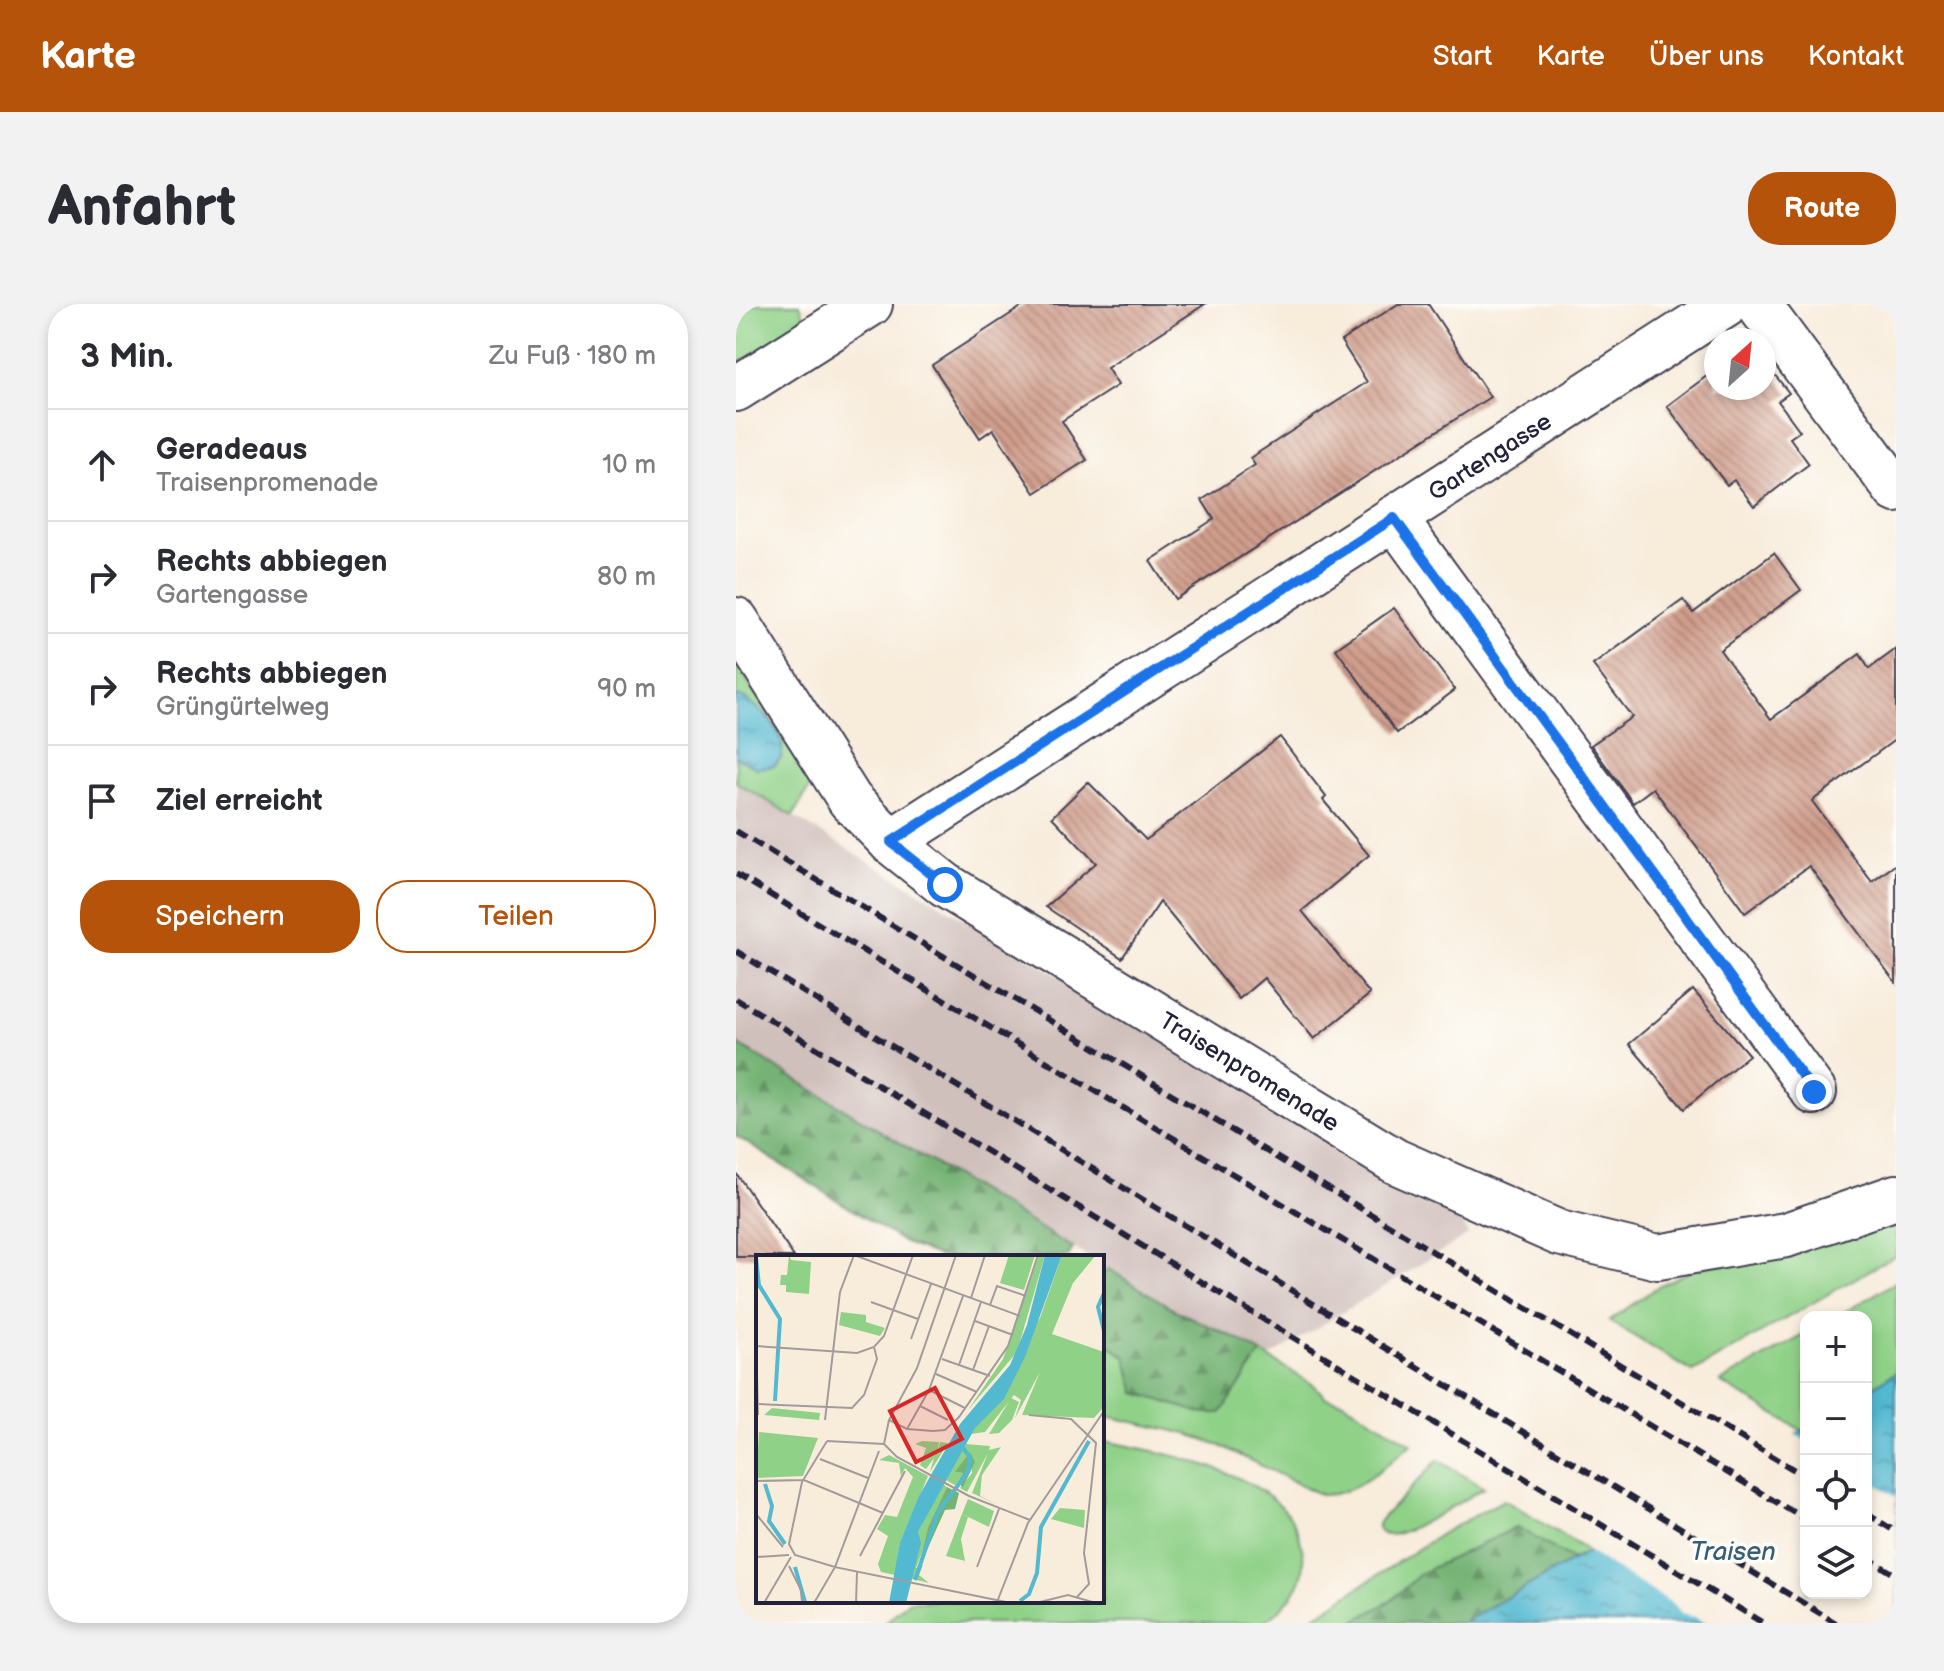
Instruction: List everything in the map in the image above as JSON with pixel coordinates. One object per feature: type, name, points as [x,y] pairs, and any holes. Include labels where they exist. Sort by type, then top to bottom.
[{"type":"street","points":[[736,389],[870,304]]},
{"type":"street","name":"Gartengasse","points":[[891,842],[1727,304]]},
{"type":"street","points":[[1758,304],[1896,490]]},
{"type":"street","points":[[1394,518],[1814,1092]]},
{"type":"street","name":"Traisenpromenade","points":[[736,620],[850,800],[891,842],[945,885],[1395,1161],[1559,1233],[1658,1257],[1786,1235],[1896,1197]]},
{"type":"shaded area","points":[[736,782],[1459,1216],[1468,1235],[1270,1357],[1177,1311],[1104,1266],[1104,1255],[1085,1255],[736,1043]]},
{"type":"green space","points":[[736,304],[800,304],[806,322],[739,363],[736,362]]},
{"type":"green space","points":[[736,663],[812,783],[793,816],[736,782]]},
{"type":"green space","points":[[736,1043],[1073,1248],[1069,1255],[935,1255],[905,1243],[736,1136]]},
{"type":"green space","points":[[1896,1217],[1896,1255],[1693,1372],[1609,1321],[1660,1285],[1692,1270]]},
{"type":"green space","points":[[1107,1268],[1177,1311],[1261,1353],[1221,1413],[1201,1413],[1136,1393],[1126,1357],[1104,1341],[1104,1272]]},
{"type":"green space","points":[[1896,1282],[1896,1372],[1872,1387],[1872,1311],[1846,1311]]},
{"type":"green space","points":[[1800,1337],[1800,1429],[1720,1382]]},
{"type":"green space","points":[[1104,1341],[1221,1413],[1261,1353],[1314,1385],[1325,1397],[1343,1402],[1412,1444],[1358,1485],[1334,1494],[1321,1495],[1221,1446],[1188,1434],[1104,1415]]},
{"type":"green space","points":[[1104,1441],[1175,1456],[1252,1485],[1272,1498],[1288,1514],[1300,1538],[1303,1554],[1299,1585],[1287,1602],[1262,1623],[885,1623],[907,1603],[1104,1603]]},
{"type":"green space","points":[[1438,1460],[1484,1488],[1410,1529],[1390,1535],[1378,1530],[1382,1518]]},
{"type":"green space","points":[[1504,1500],[1588,1551],[1461,1623],[1304,1623],[1444,1532]]},
{"type":"green space","points":[[1517,1527],[1573,1560],[1461,1623],[1351,1623],[1392,1600],[1421,1573]]},
{"type":"water","points":[[736,696],[757,708],[780,736],[782,757],[774,766],[756,768],[736,757]]},
{"type":"water","name":"Traisen","points":[[1896,1372],[1896,1623],[1462,1623],[1800,1432],[1800,1599],[1872,1599],[1872,1387]]},
{"type":"pier","name":"Traisen","points":[[1792,1432],[1800,1437],[1800,1599],[1872,1599],[1872,1482],[1896,1496],[1896,1623],[1706,1623],[1681,1614],[1673,1604],[1584,1549]]},
{"type":"building","points":[[1026,304],[1205,304],[1107,368],[1118,385],[1062,421],[1087,460],[1035,493],[993,429],[980,438],[932,365]]},
{"type":"building","points":[[1398,304],[1428,304],[1490,397],[1175,599],[1150,561],[1214,519],[1202,500],[1255,465],[1250,458],[1367,382],[1341,341]]},
{"type":"building","points":[[1776,376],[1789,393],[1778,401],[1800,431],[1790,438],[1809,464],[1754,506],[1734,480],[1727,485],[1667,406],[1704,378],[1704,400],[1776,400]]},
{"type":"building","points":[[1774,553],[1801,590],[1720,650],[1771,719],[1860,654],[1869,669],[1896,649],[1896,739],[1812,801],[1872,882],[1896,864],[1896,983],[1809,866],[1745,913],[1653,788],[1633,803],[1591,745],[1632,717],[1593,665],[1683,600],[1693,613]]},
{"type":"building","points":[[1394,608],[1455,690],[1397,733],[1336,649]]},
{"type":"building","points":[[1280,737],[1326,797],[1323,800],[1369,855],[1302,911],[1370,994],[1314,1039],[1264,978],[1239,999],[1160,902],[1122,958],[1046,907],[1096,863],[1052,817],[1088,782],[1146,840]]},
{"type":"building","points":[[1693,990],[1749,1055],[1684,1109],[1629,1044]]},
{"type":"building","points":[[736,1173],[793,1255],[736,1257]]},
{"type":"railway","points":[[736,831],[1800,1473]]},
{"type":"railway","points":[[736,874],[1800,1516]]},
{"type":"railway","points":[[736,951],[1836,1623]]},
{"type":"railway","points":[[736,999],[1763,1623]]},
{"type":"railway","points":[[1872,1517],[1896,1532]]},
{"type":"railway","points":[[1872,1561],[1896,1575]]},
{"type":"route","points":[[945,885],[891,842],[1394,518],[1814,1092]]}]
